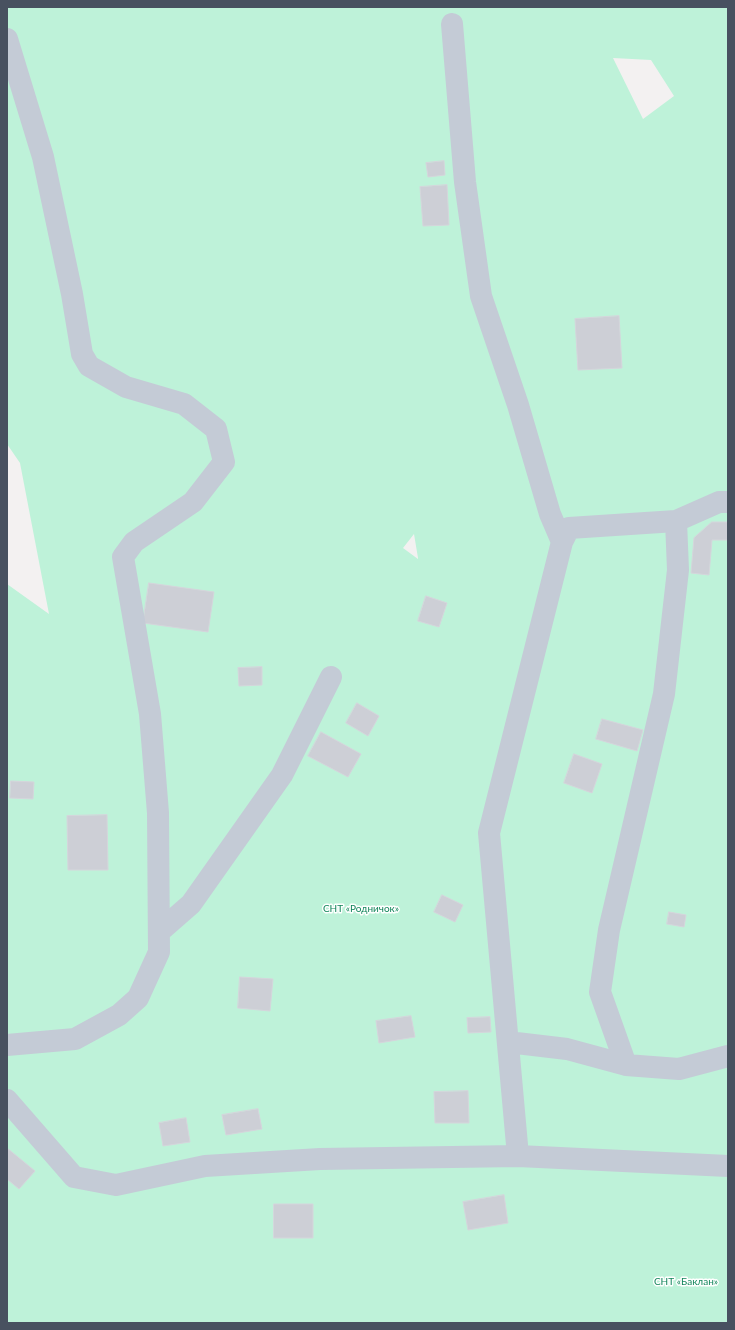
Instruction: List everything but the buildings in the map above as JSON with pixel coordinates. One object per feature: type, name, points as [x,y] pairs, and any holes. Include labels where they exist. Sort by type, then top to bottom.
[{"type":"street","points":[[452,24],[464,182],[481,296],[518,405],[550,514],[562,542]]},
{"type":"street","points":[[7,39],[43,157],[72,294],[82,354],[89,366],[126,387],[184,404],[216,429],[224,462],[193,502],[134,542],[123,557],[150,714],[158,813],[159,952],[138,998],[119,1015],[75,1040],[7,1045]]},
{"type":"street","points":[[518,1156],[488,832],[562,542],[568,528],[676,521],[719,502],[728,502]]},
{"type":"street","points":[[626,1065],[600,992],[609,930],[664,694],[678,570],[676,521]]},
{"type":"street","points":[[159,932],[191,904],[282,775],[331,677]]},
{"type":"street","points":[[508,1042],[567,1049],[626,1065],[679,1068],[728,1056]]},
{"type":"street","points":[[7,1100],[74,1178],[116,1185],[205,1166],[320,1159],[518,1156],[728,1166]]},
{"type":"green space","name":"СНТ «Родничок»","points":[[7,7],[728,7],[728,1323],[7,1323],[7,584],[49,614],[20,463],[7,444]],"holes":[[[613,58],[651,60],[674,96],[643,119]],[[414,534],[418,558],[418,559],[403,548]]]},
{"type":"park label","name":"СНТ «Баклан»","points":[[686,1282]]}]
